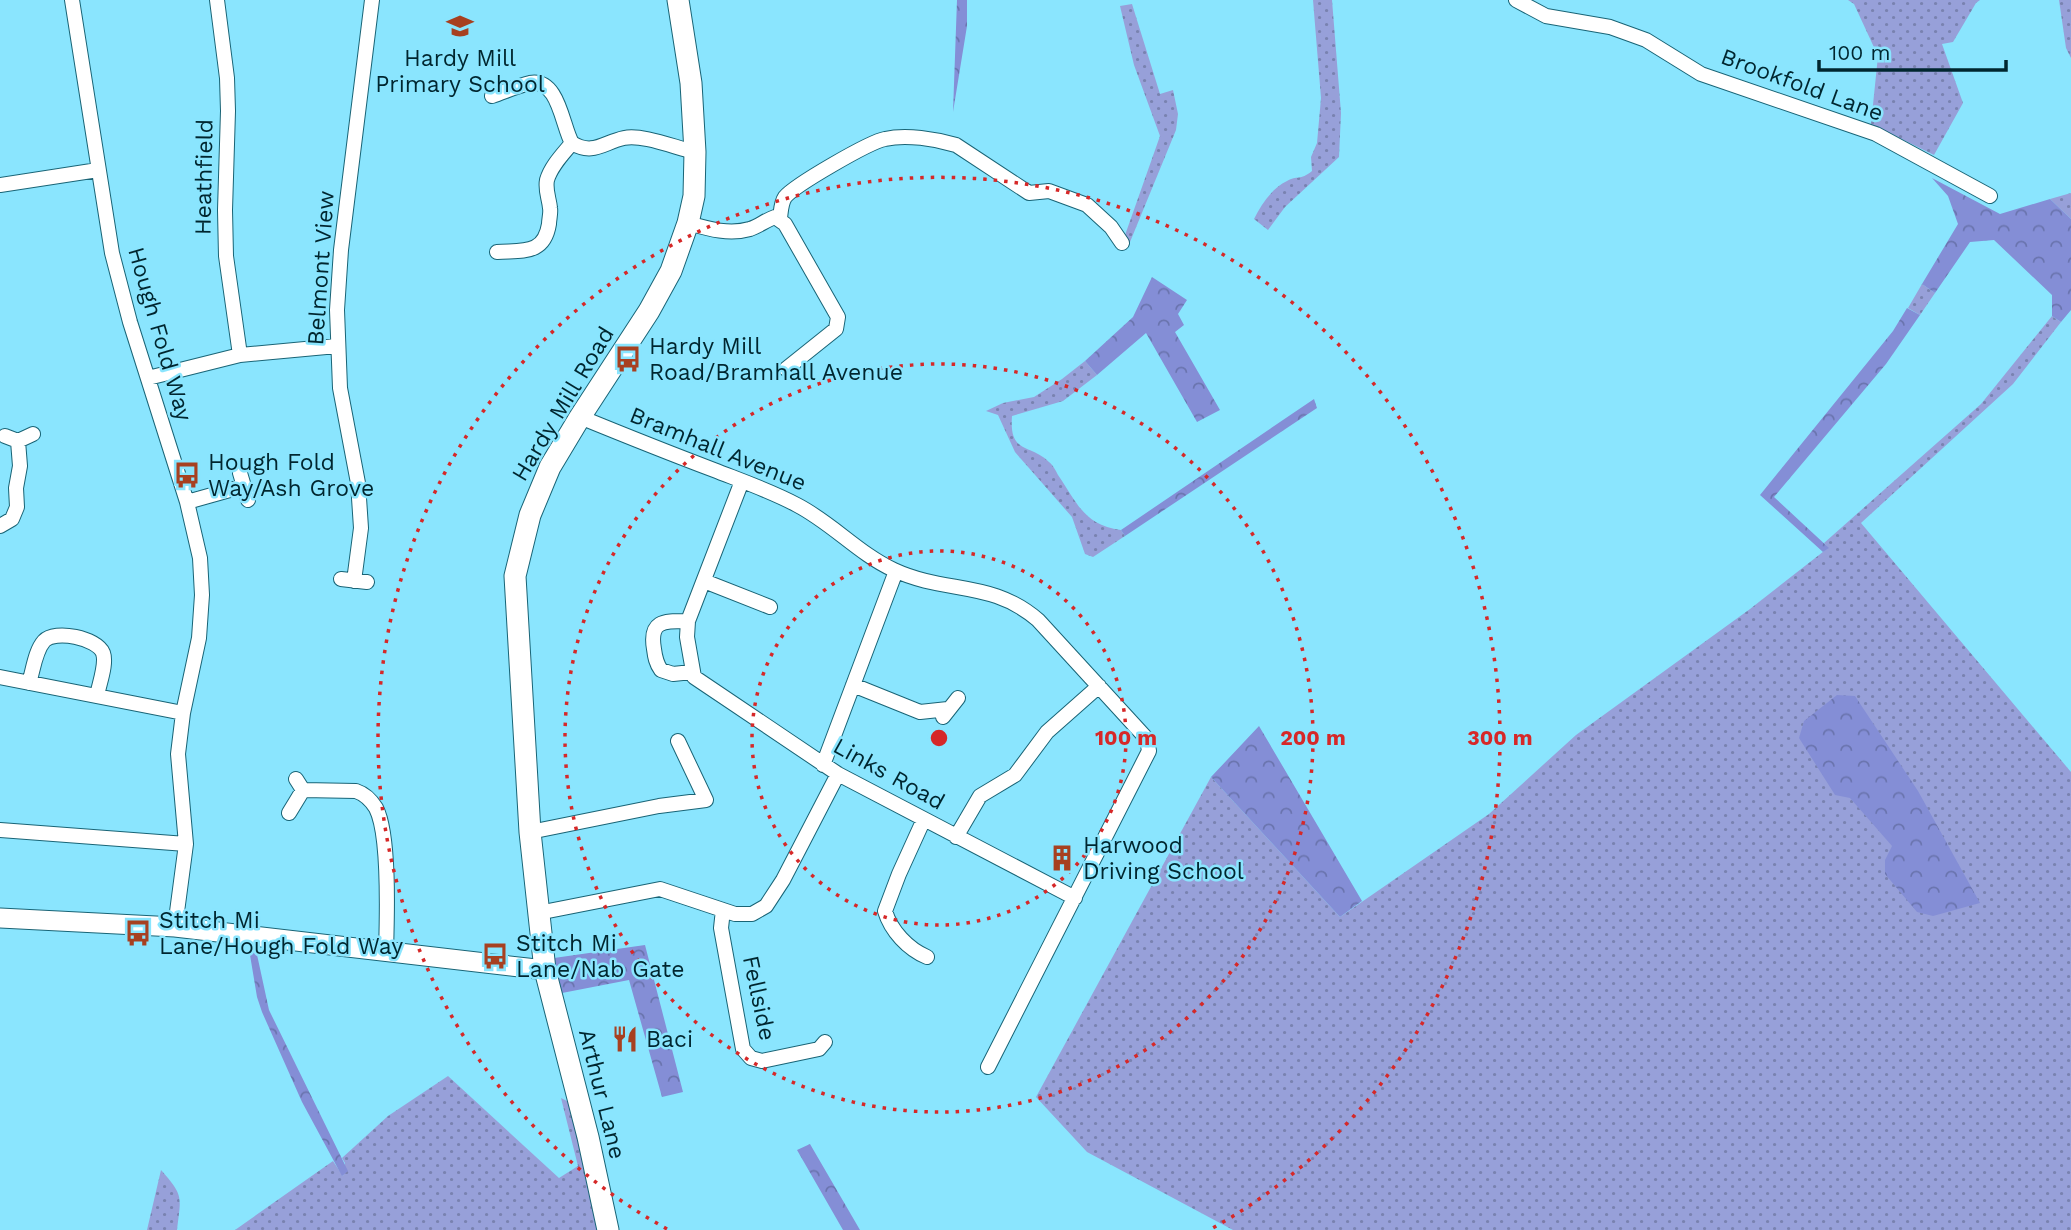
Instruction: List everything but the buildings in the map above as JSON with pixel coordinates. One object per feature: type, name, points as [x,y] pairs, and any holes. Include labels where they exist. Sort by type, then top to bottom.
[{"type":"main road","name":"Hardy Mill Road","points":[[545,970],[530,832],[515,576],[530,515],[550,467],[649,311],[671,271],[688,223],[694,196],[695,152],[690,72],[678,0]]},
{"type":"main road","name":"Arthur Lane","points":[[545,970],[588,1137],[608,1230]]},
{"type":"street","name":"Hough Fold Way","points":[[72,0],[112,253],[187,502],[200,558],[202,595],[199,638],[183,713],[178,766],[186,844],[175,927]]},
{"type":"street","name":"Heathfield","points":[[218,0],[228,100],[226,256],[240,355]]},
{"type":"street","name":"Belmont View","points":[[354,580],[361,528],[358,483],[340,388],[337,346],[341,250],[372,0]]},
{"type":"street","name":"Brookfold Lane","points":[[1516,0],[1546,16],[1610,27],[1646,40],[1701,74],[1876,134],[1990,196]]},
{"type":"street","points":[[492,96],[513,95],[530,83],[544,85],[550,90],[572,143],[586,149],[597,149],[621,138],[630,137],[695,152]]},
{"type":"street","points":[[786,369],[836,329],[838,324],[831,306],[780,218],[782,203],[786,197],[821,173],[878,140],[908,138],[956,145],[1030,192],[1049,191],[1079,201],[1093,209],[1122,243]]},
{"type":"street","points":[[497,252],[513,246],[530,250],[547,236],[551,211],[548,178],[572,143]]},
{"type":"street","points":[[0,186],[98,170]]},
{"type":"street","points":[[688,223],[718,231],[736,232],[753,228],[772,218],[780,218]]},
{"type":"street","points":[[148,378],[240,355],[337,346]]},
{"type":"street","name":"Bramhall Avenue","points":[[580,418],[801,507],[896,571],[919,580],[996,594],[1017,604],[1038,620],[1147,739],[1149,751],[988,1068]]},
{"type":"street","points":[[0,526],[12,519],[17,507],[16,488],[20,466],[11,438],[33,433]]},
{"type":"street","points":[[688,621],[663,622],[654,630],[652,636],[656,662],[661,670],[673,674],[692,672],[687,637],[688,621],[742,481]]},
{"type":"street","points":[[187,502],[244,486]]},
{"type":"street","points":[[823,765],[896,571]]},
{"type":"street","points":[[704,581],[766,608]]},
{"type":"street","points":[[29,683],[40,646],[48,637],[59,634],[92,642],[100,648],[104,662],[97,696]]},
{"type":"street","name":"Links Road","points":[[692,672],[697,680],[838,774],[1075,898]]},
{"type":"street","points":[[0,677],[183,713]]},
{"type":"street","points":[[853,685],[920,712],[949,708]]},
{"type":"street","points":[[956,836],[980,796],[1015,775],[1046,732],[1099,686]]},
{"type":"street","points":[[530,832],[659,806],[706,800],[678,741]]},
{"type":"street","points":[[538,913],[660,889],[723,910],[743,915],[752,914],[766,906],[795,860],[838,774]]},
{"type":"street","points":[[289,813],[299,784],[371,793],[384,844],[386,951]]},
{"type":"street","points":[[924,819],[899,874],[886,911],[892,928],[913,951],[928,958]]},
{"type":"street","points":[[0,830],[186,844]]},
{"type":"street","name":"Fellside","points":[[723,910],[721,928],[746,1055],[762,1061],[820,1049],[825,1042]]},
{"type":"street","points":[[0,918],[175,927],[545,970]]},
{"type":"shaded area","points":[[1313,0],[1332,0],[1341,113],[1339,157],[1285,207],[1268,230],[1254,219],[1268,197],[1290,179],[1312,171],[1311,157],[1317,143],[1321,98]]},
{"type":"shaded area","points":[[1848,0],[1980,0],[1953,42],[1942,44],[1963,103],[1934,155],[1871,124],[1878,56],[1854,4]]},
{"type":"shaded area","points":[[2059,0],[2071,0],[2071,58],[2066,48]]},
{"type":"shaded area","points":[[1132,4],[1160,94],[1173,90],[1178,114],[1176,130],[1130,242],[1124,238],[1160,136],[1134,65],[1120,6]]},
{"type":"shaded area","points":[[2071,193],[2071,219],[2050,199]]},
{"type":"shaded area","points":[[1922,284],[1935,293],[1920,315],[1908,308]]},
{"type":"shaded area","points":[[2052,316],[2061,322],[2013,384],[1861,523],[2071,772],[2071,1230],[1233,1230],[1087,1152],[1036,1097],[1211,777],[1340,917],[1489,814],[1576,735],[1750,609],[1828,548],[1824,543],[1981,404]]},
{"type":"shaded area","points":[[1085,361],[1097,375],[1063,401],[1012,416],[1012,428],[1017,443],[1042,456],[1052,465],[1083,512],[1098,523],[1121,530],[1125,536],[1093,557],[1085,554],[1072,517],[1015,452],[998,415],[986,411],[1003,403],[1034,397]]},
{"type":"shaded area","points":[[448,1076],[559,1178],[578,1166],[561,1098],[569,1102],[599,1230],[235,1230],[333,1161],[343,1176],[345,1163],[342,1158],[388,1116]]},
{"type":"shaded area","points":[[161,1170],[179,1197],[177,1230],[147,1230]]},
{"type":"green space","points":[[957,0],[967,0],[967,26],[953,112]]},
{"type":"green space","points":[[1932,178],[2000,214],[2050,199],[2071,219],[2071,310],[2061,322],[2052,316],[2052,295],[1994,240],[1970,242],[1935,293],[1922,284],[1958,224],[1948,196]]},
{"type":"green space","points":[[1152,277],[1187,300],[1178,314],[1184,325],[1175,332],[1220,410],[1197,422],[1146,333],[1097,375],[1085,361],[1133,317]]},
{"type":"green space","points":[[1907,308],[1920,315],[1886,364],[1774,497],[1829,548],[1823,552],[1760,495],[1893,331]]},
{"type":"green space","points":[[1314,399],[1317,408],[1125,536],[1121,530]]},
{"type":"green space","points":[[1837,695],[1855,696],[1918,791],[1980,903],[1933,916],[1917,912],[1885,874],[1885,860],[1892,846],[1850,798],[1835,795],[1799,738],[1804,721]]},
{"type":"green space","points":[[1259,726],[1362,901],[1340,917],[1211,777]]},
{"type":"green space","points":[[248,943],[256,950],[269,1010],[348,1171],[342,1176],[302,1102],[262,1012]]},
{"type":"green space","points":[[645,945],[683,1092],[662,1097],[629,980],[562,993],[554,958]]},
{"type":"green space","points":[[810,1144],[860,1230],[843,1230],[797,1150]]},
{"type":"place","name":"Hardy Mill Primary School","points":[[460,26]]},
{"type":"place","name":"Hardy Mill Road/Bramhall Avenue","points":[[628,359]]},
{"type":"place","name":"Hough Fold Way/Ash Grove","points":[[187,475]]},
{"type":"place","name":"Harwood Driving School","points":[[1062,858]]},
{"type":"place","name":"Stitch Mi Lane/Hough Fold Way","points":[[138,933]]},
{"type":"place","name":"Stitch Mi Lane/Nab Gate","points":[[495,956]]},
{"type":"place","name":"Baci","points":[[625,1039]]}]
